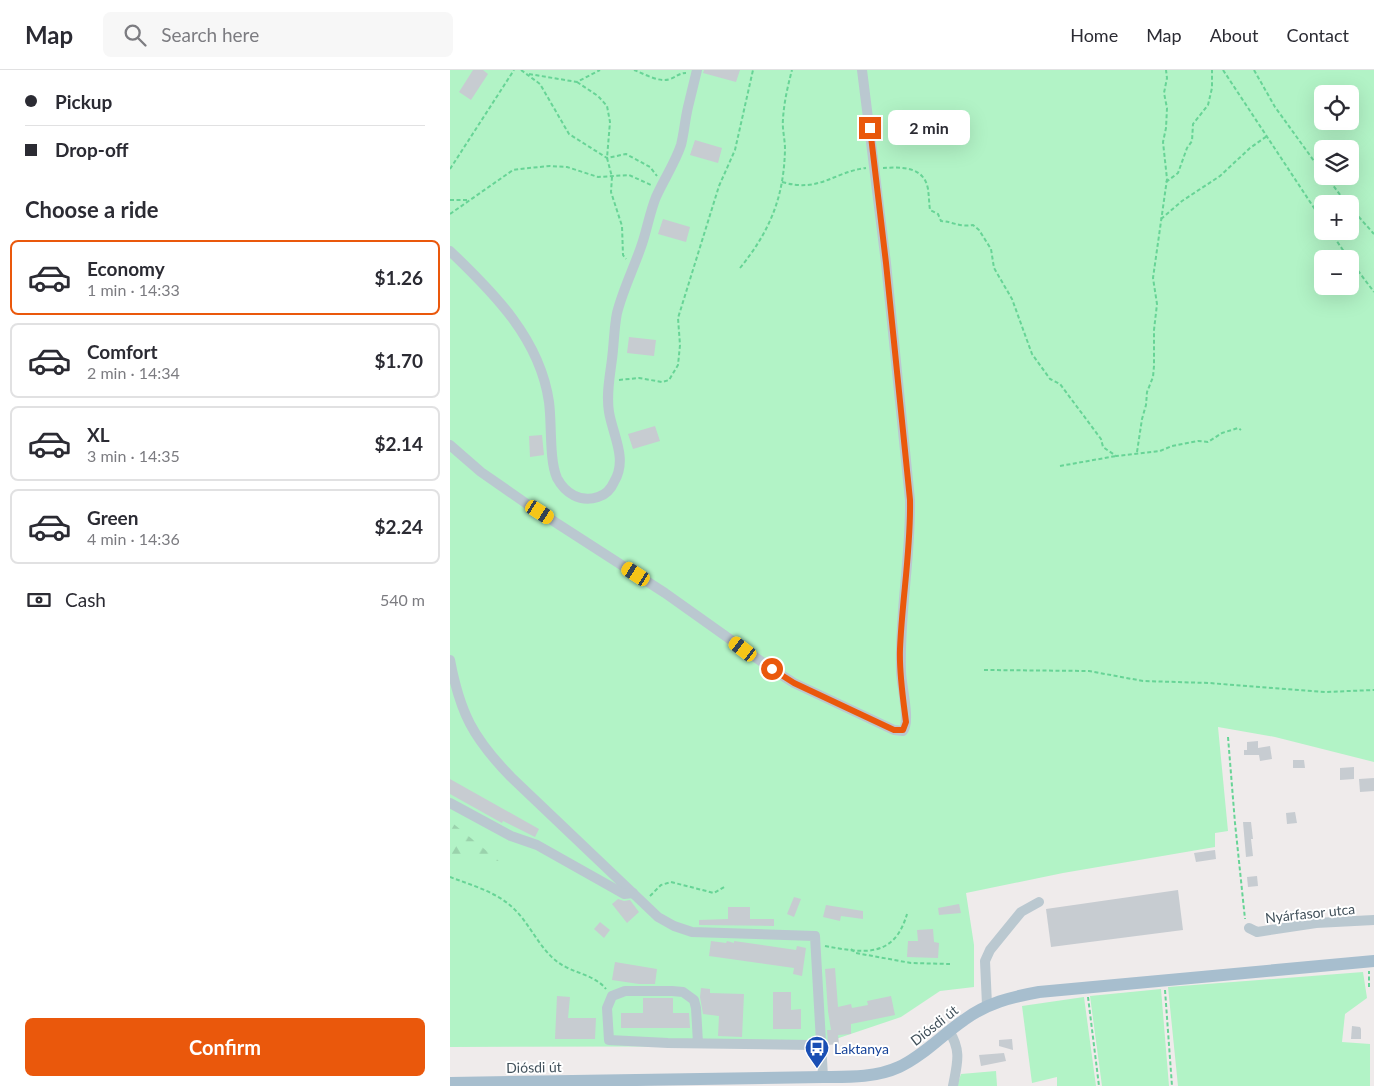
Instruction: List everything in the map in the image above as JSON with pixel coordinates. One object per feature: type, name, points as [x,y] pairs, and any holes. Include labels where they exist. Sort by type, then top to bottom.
[{"type":"main road","name":"Diósdi út","points":[[450,1083],[823,1077],[858,1081],[899,1068],[965,1019],[987,1006],[1004,999],[1039,992],[1372,961]]},
{"type":"street","points":[[450,445],[481,472],[527,504],[665,593],[794,683],[894,730],[903,730],[906,722],[900,648],[910,527],[910,500],[886,263],[862,70]]},
{"type":"street","points":[[450,251],[516,322],[534,351],[545,379],[552,424],[553,460],[556,475],[566,491],[581,498],[598,497],[613,485],[618,476],[620,465],[619,450],[609,413],[609,382],[617,315],[624,289],[661,188],[671,169],[681,142],[697,72]]},
{"type":"street","points":[[450,660],[458,696],[465,715],[477,738],[491,757],[658,917],[674,926],[692,932],[815,936],[823,1077]]},
{"type":"street","points":[[450,803],[511,836],[537,845],[624,894],[633,893]]},
{"type":"street","points":[[987,1006],[985,961],[990,950],[1020,912],[1040,902]]},
{"type":"street","name":"Nyárfasor utca","points":[[1249,928],[1257,932],[1316,923],[1374,920]]},
{"type":"street","points":[[698,1043],[694,1000],[682,992],[642,990],[625,992],[616,994],[609,1001],[607,1008],[609,1040],[698,1043],[812,1045],[821,1043]]},
{"type":"street","points":[[949,1031],[956,1043],[958,1057],[953,1086]]},
{"type":"path","points":[[450,168],[514,70]]},
{"type":"path","points":[[521,70],[540,84],[569,134],[607,158],[626,154],[650,167],[661,188]]},
{"type":"path","points":[[577,82],[600,70]]},
{"type":"path","points":[[634,70],[660,80],[668,80],[682,73],[697,72]]},
{"type":"path","points":[[609,382],[639,378],[662,382],[669,380],[678,365],[680,345],[678,318],[719,186],[734,150],[753,70]]},
{"type":"path","points":[[740,268],[757,248],[773,218],[780,193],[784,149],[782,119],[792,70]]},
{"type":"path","points":[[1136,453],[1147,392],[1153,377],[1154,366],[1154,330],[1157,304],[1153,278],[1167,169],[1163,142],[1167,108],[1164,93],[1167,78],[1166,70]]},
{"type":"path","points":[[1166,182],[1178,174],[1187,148],[1192,141],[1193,124],[1208,105],[1212,88],[1212,70]]},
{"type":"path","points":[[1223,70],[1314,208]]},
{"type":"path","points":[[1254,70],[1275,107],[1314,161]]},
{"type":"path","points":[[527,74],[577,82],[593,92],[606,106],[610,122],[607,158],[612,177],[611,192],[622,226],[623,255],[632,270]]},
{"type":"path","points":[[1161,219],[1182,201],[1220,176],[1250,148],[1267,136]]},
{"type":"path","points":[[450,214],[513,170],[521,169],[550,166],[567,167],[598,177],[629,175],[661,188]]},
{"type":"path","points":[[782,182],[794,185],[813,185],[857,169],[874,167],[904,167],[915,170],[923,177],[928,189],[930,210],[938,214],[941,221],[960,226],[973,225],[979,230],[991,250],[994,268],[1012,299],[1032,354],[1050,378],[1060,384],[1101,439],[1103,446],[1116,456]]},
{"type":"path","points":[[450,200],[469,200]]},
{"type":"path","points":[[1359,217],[1374,234]]},
{"type":"path","points":[[1359,273],[1374,292]]},
{"type":"path","points":[[1060,466],[1136,453],[1160,452],[1177,445],[1198,441],[1208,442],[1222,433],[1238,428],[1241,430]]},
{"type":"path","points":[[984,670],[1090,671],[1143,681],[1281,687],[1325,692],[1374,690]]},
{"type":"path","points":[[1228,737],[1246,922],[1249,928]]},
{"type":"path","points":[[450,877],[493,894],[511,906],[552,957],[568,969],[601,984],[607,991],[609,1001]]},
{"type":"path","points":[[643,903],[661,885],[671,882],[714,893],[726,886]]},
{"type":"path","points":[[816,945],[851,949],[880,949],[889,944],[903,929],[907,914]]},
{"type":"path","points":[[851,949],[856,953],[911,963],[950,964]]},
{"type":"path","points":[[1369,987],[1372,961]]},
{"type":"path","points":[[1163,980],[1172,1086]]},
{"type":"path","points":[[1087,988],[1099,1086]]},
{"type":"green space","points":[[450,70],[1374,70],[1374,762],[1275,737],[1218,727],[1228,831],[1215,833],[1215,847],[1063,873],[966,893],[974,945],[974,987],[940,991],[901,1017],[814,1046],[450,1047]]},
{"type":"green space","points":[[450,821],[499,861],[450,855]]},
{"type":"green space","points":[[1363,972],[1367,998],[1345,1014],[1342,1042],[1370,1044],[1370,1086],[1178,1086],[1168,987]]},
{"type":"green space","points":[[1161,989],[1169,1086],[1102,1086],[1090,996]]},
{"type":"green space","points":[[1084,997],[1096,1086],[1057,1086],[1057,1077],[1032,1083],[1022,1006]]},
{"type":"green space","points":[[996,1071],[997,1086],[957,1086],[961,1074]]},
{"type":"building","points":[[473,70],[483,70],[488,74],[471,100],[459,92]]},
{"type":"building","points":[[704,70],[740,70],[736,82],[703,73]]},
{"type":"building","points":[[695,140],[722,148],[718,163],[690,155]]},
{"type":"building","points":[[663,219],[690,227],[686,242],[658,234]]},
{"type":"building","points":[[629,337],[656,340],[654,356],[627,353]]},
{"type":"building","points":[[655,426],[660,441],[633,449],[628,434]]},
{"type":"building","points":[[542,435],[544,455],[530,457],[529,436]]},
{"type":"building","points":[[1258,741],[1258,748],[1270,746],[1272,759],[1260,761],[1259,755],[1244,755],[1244,750],[1247,750],[1247,742]]},
{"type":"building","points":[[1293,760],[1304,760],[1305,768],[1293,768]]},
{"type":"building","points":[[1354,767],[1354,779],[1340,780],[1340,768]]},
{"type":"building","points":[[1374,778],[1374,791],[1360,792],[1359,779]]},
{"type":"building","points":[[450,779],[539,829],[535,837],[503,821],[502,823],[450,794]]},
{"type":"building","points":[[1295,812],[1297,823],[1287,824],[1286,813]]},
{"type":"building","points":[[1243,822],[1251,822],[1253,856],[1246,857]]},
{"type":"building","points":[[1215,850],[1216,859],[1196,862],[1194,853]]},
{"type":"building","points":[[1257,876],[1258,886],[1248,887],[1247,877]]},
{"type":"building","points":[[1178,890],[1183,930],[1051,947],[1046,909]]},
{"type":"building","points":[[794,897],[801,899],[794,917],[787,914]]},
{"type":"building","points":[[618,899],[630,900],[639,912],[627,923],[612,904]]},
{"type":"building","points":[[959,904],[961,913],[939,915],[938,908]]},
{"type":"building","points":[[826,905],[863,911],[863,919],[841,916],[840,921],[823,917]]},
{"type":"building","points":[[728,907],[750,907],[750,919],[774,919],[774,926],[699,925],[699,920],[728,919]]},
{"type":"building","points":[[600,922],[610,930],[604,938],[594,929]]},
{"type":"building","points":[[933,929],[934,942],[939,943],[938,958],[907,957],[908,941],[918,941],[917,930]]},
{"type":"building","points":[[711,941],[734,943],[734,941],[796,950],[797,946],[806,948],[802,976],[793,974],[794,968],[709,956]]},
{"type":"building","points":[[615,962],[657,969],[655,984],[612,980]]},
{"type":"building","points":[[835,968],[838,1007],[851,1004],[852,1008],[868,1005],[867,1001],[891,996],[895,1015],[851,1024],[851,1034],[838,1035],[839,1044],[828,1045],[827,1030],[831,1030],[825,969]]},
{"type":"building","points":[[701,988],[710,989],[710,993],[744,994],[742,1037],[718,1036],[719,1016],[703,1014],[700,997]]},
{"type":"building","points":[[773,992],[791,992],[791,1010],[801,1009],[801,1029],[773,1029]]},
{"type":"building","points":[[557,996],[570,997],[568,1018],[596,1018],[595,1039],[555,1039]]},
{"type":"building","points":[[643,998],[673,998],[673,1013],[689,1013],[690,1028],[621,1028],[621,1013],[643,1013]]},
{"type":"building","points":[[1352,1026],[1360,1027],[1361,1039],[1351,1039]]},
{"type":"building","points":[[1012,1039],[1013,1050],[999,1046],[999,1040]]},
{"type":"building","points":[[1004,1053],[1006,1061],[981,1066],[979,1055]]},
{"type":"place","name":"Laktanya","points":[[817,1069]]},
{"type":"route","points":[[772,669],[794,683],[894,730],[903,730],[905,727],[900,648],[908,564],[910,500],[870,128]]}]
